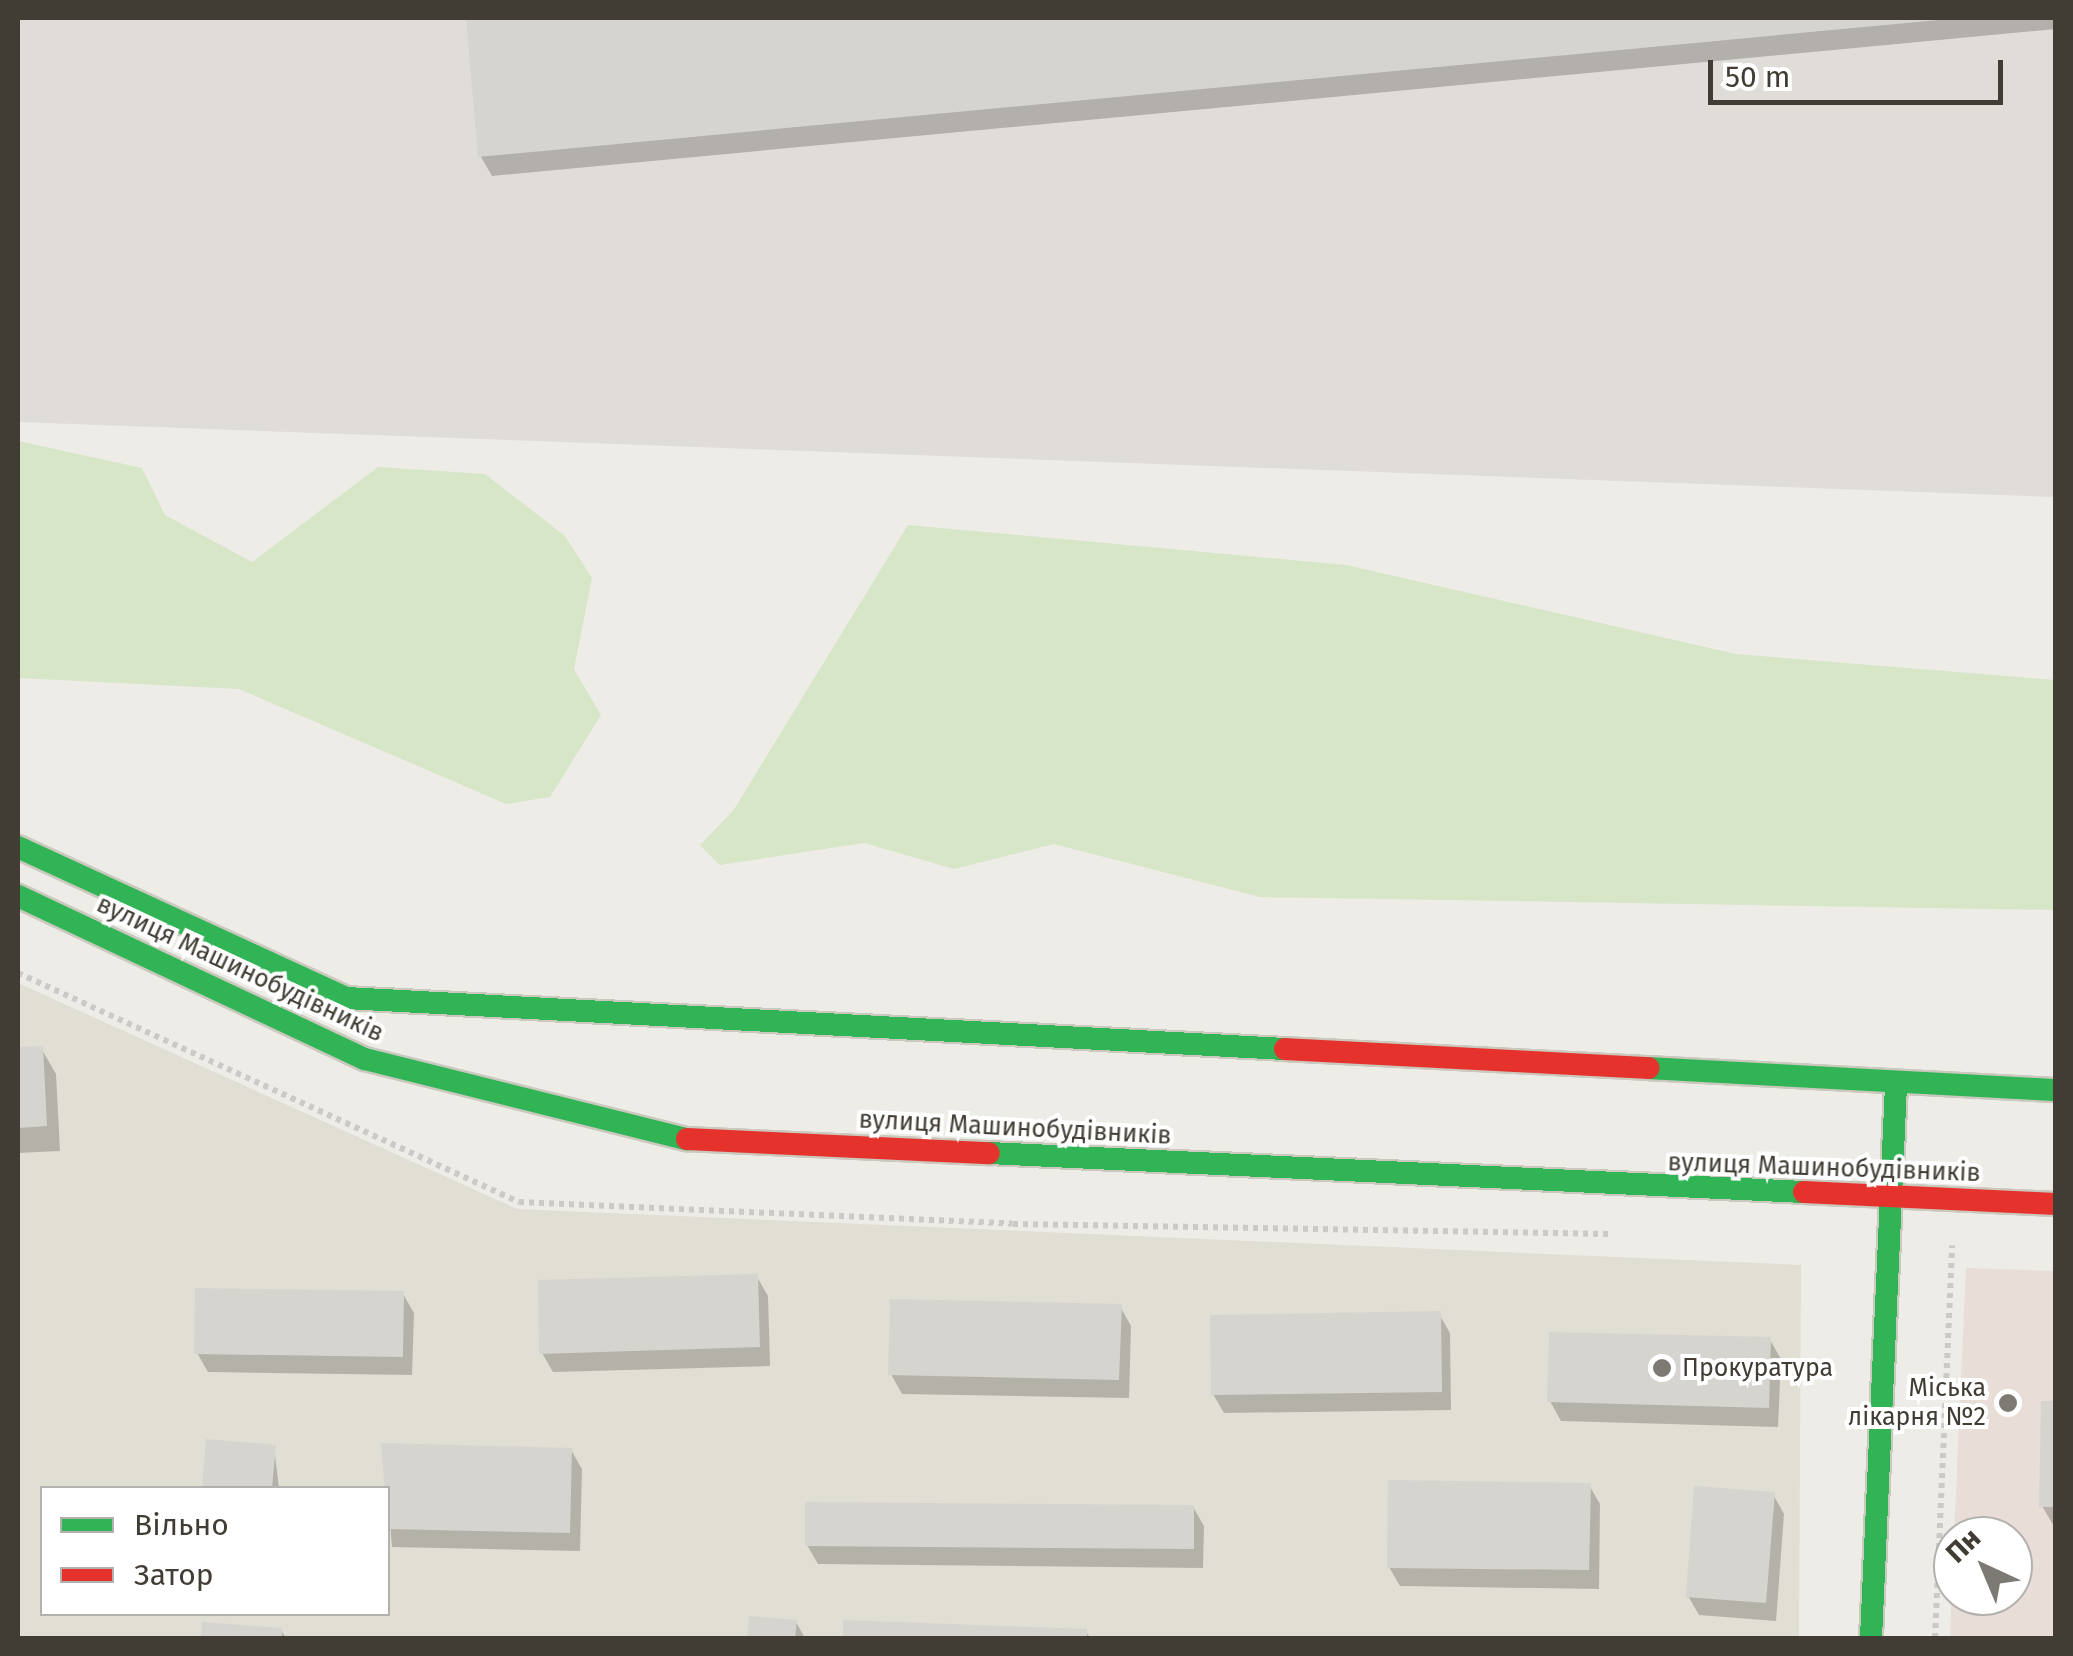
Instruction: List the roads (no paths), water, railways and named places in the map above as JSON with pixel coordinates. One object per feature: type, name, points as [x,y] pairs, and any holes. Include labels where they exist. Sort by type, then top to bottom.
[{"type":"street","name":"вулиця Машинобудівників","points":[[18,847],[346,998],[1896,1086],[2056,1090]]},
{"type":"street","name":"вулиця Машинобудівників","points":[[18,896],[365,1059],[668,1138],[1892,1201],[2056,1204]]},
{"type":"street","points":[[1871,1638],[1896,1086]]},
{"type":"place","name":"Прокуратура","points":[[1662,1368]]},
{"type":"place","name":"Міська лікарня №2","points":[[2008,1403]]}]
